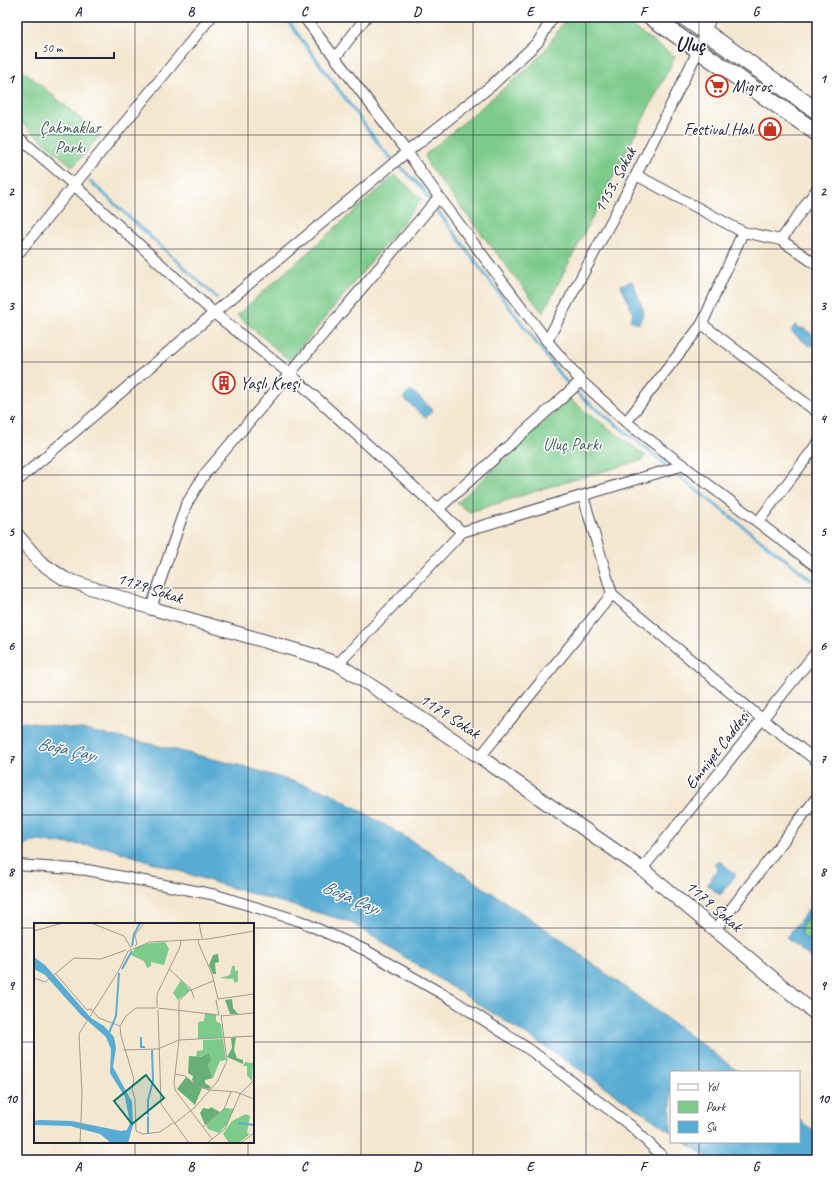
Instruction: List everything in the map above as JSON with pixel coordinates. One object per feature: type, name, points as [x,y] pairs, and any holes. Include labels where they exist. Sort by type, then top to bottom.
[{"type":"main road","points":[[651,17],[817,133]]},
{"type":"main road","points":[[684,17],[708,24],[817,111]]},
{"type":"street","points":[[17,255],[211,17]]},
{"type":"street","points":[[304,17],[404,155],[439,197],[547,342],[579,382],[681,466],[817,567]]},
{"type":"street","points":[[335,58],[366,17]]},
{"type":"street","points":[[17,481],[214,313],[390,166],[491,86],[538,42],[553,17]]},
{"type":"street","name":"1153. Sokak","points":[[547,342],[636,175],[698,50],[708,24]]},
{"type":"street","points":[[17,136],[74,185],[214,313],[290,374],[438,508],[462,532]]},
{"type":"street","points":[[636,175],[743,232],[781,240],[817,265]]},
{"type":"street","points":[[781,240],[817,189]]},
{"type":"street","points":[[151,608],[186,505],[204,475],[439,197]]},
{"type":"street","points":[[626,422],[702,324],[743,232]]},
{"type":"street","points":[[702,324],[817,412]]},
{"type":"street","points":[[438,508],[579,382]]},
{"type":"street","points":[[758,522],[817,444]]},
{"type":"street","points":[[338,664],[462,532],[681,466]]},
{"type":"street","points":[[583,496],[612,594],[762,719],[817,761]]},
{"type":"street","name":"1179 Sokak","points":[[17,535],[40,562],[66,579],[151,608],[316,656],[338,664],[480,757],[642,869],[681,900],[817,1016]]},
{"type":"street","points":[[480,757],[612,594]]},
{"type":"street","name":"Emniyet Caddesi","points":[[642,869],[817,651]]},
{"type":"street","points":[[715,930],[817,797]]},
{"type":"street","points":[[17,865],[87,870],[216,895],[300,921],[365,950],[453,1000],[530,1050],[631,1126],[666,1160]]},
{"type":"green space","points":[[567,17],[619,17],[675,57],[543,313],[428,165],[425,155],[529,67],[545,50]]},
{"type":"green space","name":"Çakmaklar Parkı","points":[[17,65],[100,135],[73,167],[17,119]]},
{"type":"green space","points":[[395,175],[422,199],[290,361],[237,315]]},
{"type":"green space","name":"Uluç Parkı","points":[[569,399],[646,456],[642,460],[470,512],[457,503]]},
{"type":"green space","points":[[817,913],[817,942],[809,941],[802,936],[801,927]]},
{"type":"water","points":[[632,281],[644,312],[639,324],[630,320],[633,313],[621,285]]},
{"type":"water","points":[[795,325],[800,329],[803,328],[817,338],[817,347],[813,345],[809,346],[791,331]]},
{"type":"water","points":[[411,390],[433,410],[426,418],[403,398]]},
{"type":"water","name":"Boğa Çayı","points":[[17,721],[83,730],[151,744],[242,766],[329,792],[427,850],[546,929],[738,1071],[670,1071],[670,1131],[561,1057],[350,922],[229,887],[105,847],[36,841],[17,847]]},
{"type":"water","points":[[719,860],[736,875],[720,895],[707,885],[718,868],[714,865]]},
{"type":"water","points":[[817,899],[817,913],[804,922],[801,927],[802,936],[809,941],[817,942],[817,953],[812,959],[786,938]]},
{"type":"water","points":[[800,1120],[817,1134],[817,1160],[711,1160],[686,1143],[800,1143]]},
{"type":"waterway","points":[[285,17],[384,151],[422,188],[431,202]]},
{"type":"waterway","points":[[90,181],[217,298]]},
{"type":"waterway","points":[[434,206],[561,376],[580,396],[668,467]]},
{"type":"waterway","points":[[672,471],[817,584]]},
{"type":"place","name":"Migros","points":[[717,86]]},
{"type":"place","name":"Festival Halı","points":[[770,129]]},
{"type":"place","name":"Yaşlı Kreşi","points":[[224,383]]},
{"type":"district","name":"Uluç","points":[[690,44]]}]
